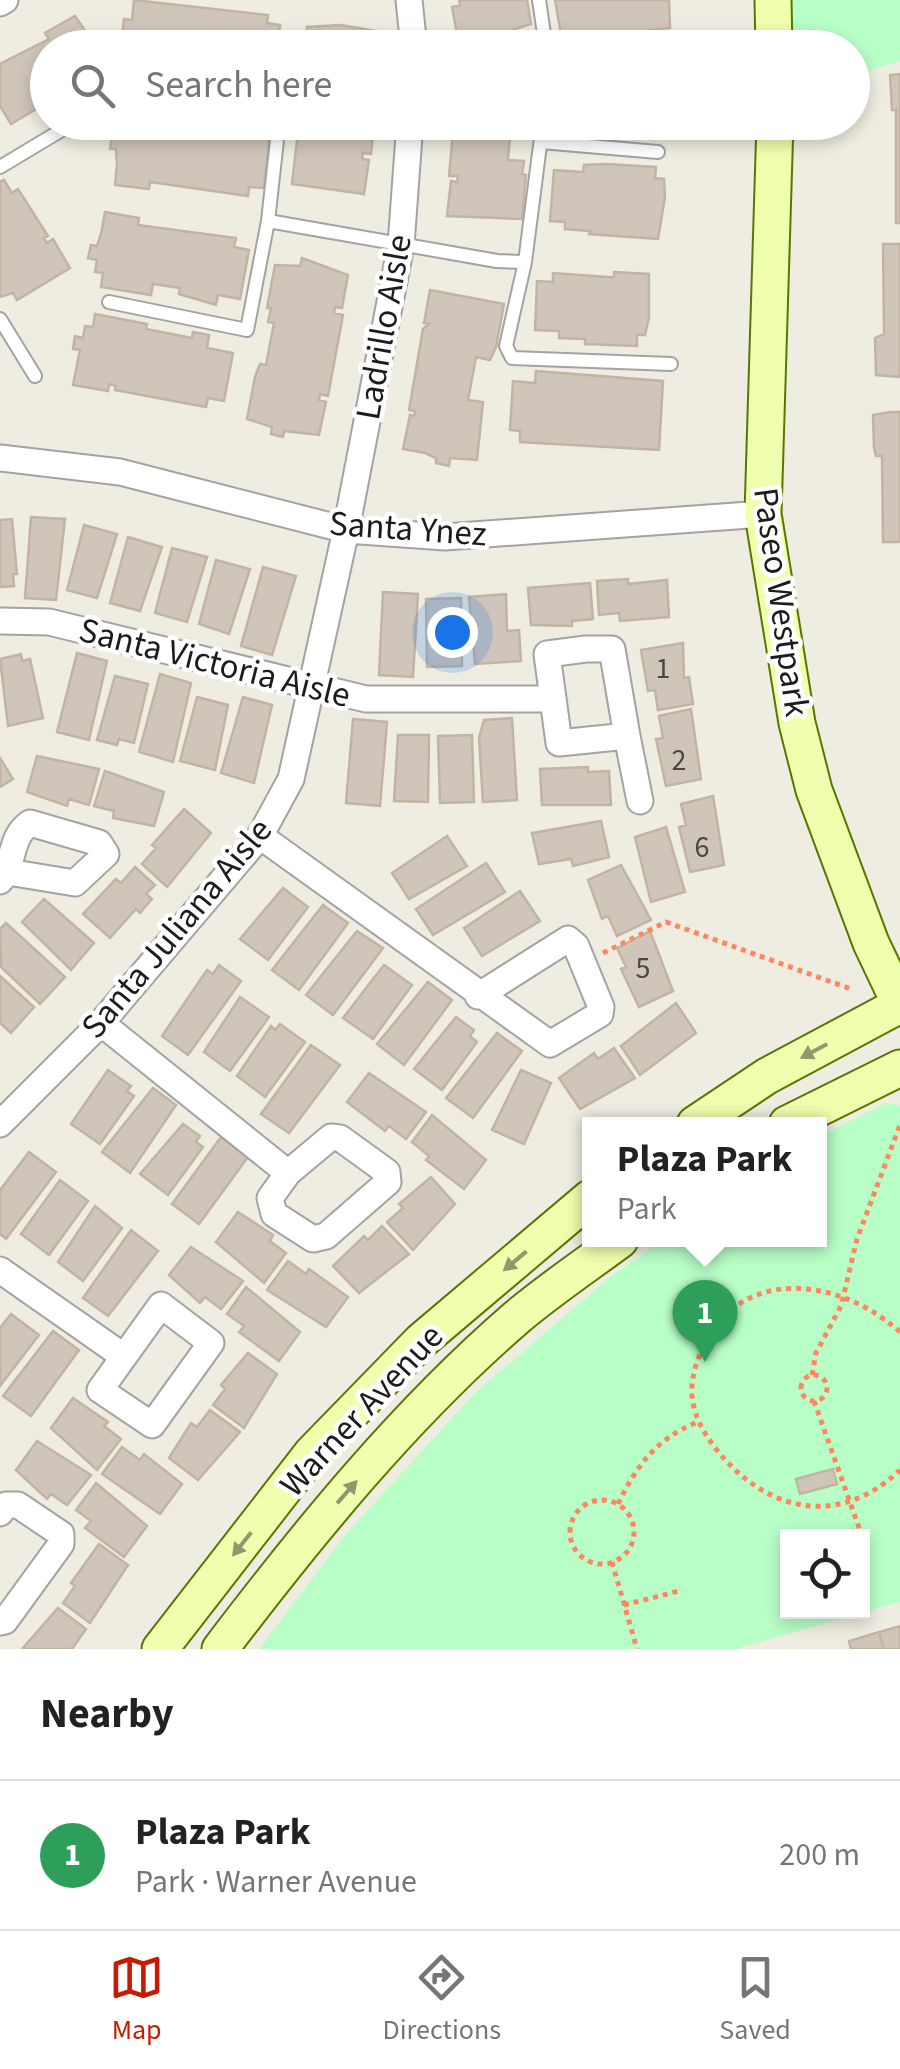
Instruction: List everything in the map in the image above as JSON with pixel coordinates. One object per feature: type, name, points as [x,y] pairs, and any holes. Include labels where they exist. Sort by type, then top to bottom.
[{"type":"street","points":[[409,0],[412,30]]},
{"type":"street","points":[[772,0],[773,30]]},
{"type":"street","name":"Ladrillo Aisle","points":[[346,530],[400,245],[409,140]]},
{"type":"street","name":"Paseo Westpark","points":[[775,140],[763,514],[797,722],[814,790],[871,943],[900,1005]]},
{"type":"street","name":"Santa Ynez","points":[[0,458],[120,472],[346,530],[445,538],[763,514]]},
{"type":"street","name":"Santa Juliana Aisle","points":[[0,1124],[101,1023],[260,836],[292,779],[346,530]]},
{"type":"street","name":"Santa Victoria Aisle","points":[[0,621],[49,622],[312,689],[366,699],[550,699]]},
{"type":"street","points":[[628,736],[559,743],[546,654],[612,649],[640,801]]},
{"type":"street","points":[[260,836],[478,996],[550,1044],[600,1014],[601,1007],[568,939],[478,996]]},
{"type":"street","points":[[706,1117],[767,1076],[900,1005]]},
{"type":"street","points":[[101,1023],[288,1173]]},
{"type":"street","points":[[801,1117],[900,1068]]},
{"type":"street","points":[[331,1137],[340,1138],[387,1172],[388,1182],[326,1236],[313,1238],[274,1214],[270,1198],[288,1173],[331,1137]]},
{"type":"street","name":"Warner Avenue","points":[[160,1649],[326,1439],[420,1340],[582,1205]]},
{"type":"street","name":"Warner Avenue","points":[[220,1649],[289,1559],[387,1446],[516,1319],[611,1247]]},
{"type":"street","points":[[0,1270],[123,1356]]},
{"type":"street","points":[[161,1306],[211,1343],[152,1425],[100,1390],[123,1356],[161,1306]]},
{"type":"street","points":[[0,1513],[6,1505],[18,1505],[61,1534],[62,1544],[0,1622]]},
{"type":"lane","points":[[539,0],[543,30]]},
{"type":"lane","points":[[0,168],[46,140]]},
{"type":"lane","points":[[109,302],[247,330],[268,221],[277,140]]},
{"type":"lane","points":[[658,152],[541,142],[526,262],[506,346],[512,358],[671,364]]},
{"type":"lane","points":[[268,221],[526,262]]},
{"type":"lane","points":[[0,319],[34,376]]},
{"type":"path","points":[[583,964],[666,922],[851,989]]},
{"type":"path","points":[[812,1375],[816,1353],[844,1297],[857,1239],[900,1125]]},
{"type":"path","points":[[900,1332],[878,1313],[844,1297],[798,1287],[755,1293],[719,1322],[694,1372],[692,1392],[698,1422],[730,1466],[775,1500],[812,1506],[852,1501],[900,1470]]},
{"type":"path","points":[[814,1400],[824,1396],[826,1388],[824,1380],[812,1375],[805,1378],[801,1390],[814,1400],[860,1529]]},
{"type":"path","points":[[618,1504],[648,1454],[668,1436],[698,1422]]},
{"type":"path","points":[[603,1499],[618,1504],[628,1513],[634,1532],[628,1550],[612,1562],[583,1558],[570,1531],[584,1505],[603,1499]]},
{"type":"path","points":[[612,1562],[637,1649]]},
{"type":"path","points":[[624,1605],[679,1591]]},
{"type":"green space","points":[[789,0],[900,0],[900,61],[870,71],[870,30],[793,30]]},
{"type":"green space","points":[[886,1103],[900,1105],[900,1602],[870,1611],[870,1529],[780,1529],[780,1619],[841,1619],[736,1649],[259,1649],[346,1534],[476,1392],[610,1277],[653,1247],[827,1247],[827,1132]]},
{"type":"building","points":[[134,0],[268,15],[267,23],[280,25],[280,30],[123,30],[124,19],[132,20]]},
{"type":"building","points":[[459,0],[527,0],[531,24],[512,30],[456,30],[452,7],[460,5]]},
{"type":"building","points":[[555,0],[669,0],[670,28],[560,30]]},
{"type":"building","points":[[75,16],[85,30],[50,30]]},
{"type":"building","points":[[340,25],[371,30],[307,30]]},
{"type":"building","points":[[30,49],[30,113],[11,124],[0,106],[0,64]]},
{"type":"building","points":[[900,74],[900,223],[896,223],[896,110],[892,110],[890,75]]},
{"type":"building","points":[[111,140],[269,140],[264,188],[249,187],[248,196],[150,182],[149,189],[115,185],[116,149],[110,149]]},
{"type":"building","points":[[297,140],[372,140],[371,154],[363,153],[362,159],[369,160],[364,194],[292,184]]},
{"type":"building","points":[[452,140],[510,140],[508,160],[524,161],[522,219],[447,216],[451,181],[457,182],[458,176],[449,176]]},
{"type":"building","points":[[584,165],[656,167],[655,178],[664,179],[665,197],[658,239],[589,234],[590,231],[565,229],[565,222],[550,221],[554,170],[583,172]]},
{"type":"building","points":[[4,180],[12,193],[18,189],[48,236],[44,238],[47,243],[53,239],[70,268],[17,300],[13,293],[0,297],[0,182]]},
{"type":"building","points":[[105,212],[139,218],[138,225],[236,238],[234,247],[249,250],[240,299],[218,295],[216,305],[179,294],[180,288],[153,284],[151,295],[101,287],[103,273],[95,272],[97,260],[88,258],[91,245],[97,246]]},
{"type":"building","points":[[883,244],[900,244],[900,377],[876,375],[875,338],[884,334]]},
{"type":"building","points":[[302,258],[348,275],[342,308],[335,307],[334,313],[343,315],[328,396],[320,394],[319,400],[326,402],[319,435],[284,431],[283,437],[271,434],[272,427],[247,419],[255,377],[260,364],[266,365],[274,323],[268,322],[271,308],[267,308],[275,265],[300,266]]},
{"type":"building","points":[[614,272],[649,274],[649,317],[645,335],[637,335],[637,346],[585,344],[585,339],[559,338],[559,331],[535,330],[537,281],[553,282],[553,273],[614,277]]},
{"type":"building","points":[[430,290],[504,304],[490,360],[476,357],[468,400],[483,402],[477,460],[450,458],[449,466],[436,463],[436,458],[425,453],[403,449],[410,415],[414,416],[415,411],[409,410],[423,329],[429,324],[424,323]]},
{"type":"building","points":[[95,314],[192,338],[193,332],[209,335],[207,348],[233,353],[224,401],[208,398],[206,407],[115,390],[116,386],[109,384],[108,391],[73,385],[80,350],[73,349],[75,336],[83,338],[85,326],[93,327]]},
{"type":"building","points":[[536,371],[663,381],[659,450],[520,442],[520,431],[510,430],[513,381],[535,383]]},
{"type":"building","points":[[900,412],[900,542],[883,542],[882,456],[876,456],[874,448],[873,415]]},
{"type":"building","points":[[31,517],[65,519],[56,600],[25,598]]},
{"type":"building","points":[[12,519],[17,574],[13,574],[14,586],[0,587],[0,520]]},
{"type":"building","points":[[84,525],[117,534],[97,598],[67,590]]},
{"type":"building","points":[[128,537],[162,547],[140,611],[110,603]]},
{"type":"building","points":[[172,548],[207,557],[187,622],[155,613]]},
{"type":"building","points":[[216,560],[250,569],[229,634],[199,624]]},
{"type":"building","points":[[263,567],[296,576],[272,655],[241,646]]},
{"type":"building","points":[[628,579],[628,584],[667,580],[669,617],[620,621],[619,613],[599,615],[597,581]]},
{"type":"building","points":[[590,583],[593,619],[572,621],[572,626],[531,625],[528,588]]},
{"type":"building","points":[[383,592],[418,594],[413,677],[379,675]]},
{"type":"building","points":[[506,594],[507,631],[519,630],[521,661],[475,664],[469,597]]},
{"type":"building","points":[[461,598],[462,666],[427,667],[426,599]]},
{"type":"building","points":[[683,643],[684,678],[689,677],[693,704],[658,710],[655,690],[648,691],[641,650]]},
{"type":"building","points":[[77,653],[107,661],[89,740],[57,732]]},
{"type":"building","points":[[21,654],[22,661],[30,659],[43,718],[8,726],[0,659]]},
{"type":"building","points":[[160,674],[191,683],[173,762],[139,752]]},
{"type":"building","points":[[115,676],[148,684],[134,743],[119,739],[117,745],[97,740]]},
{"type":"building","points":[[197,697],[228,705],[215,770],[180,761]]},
{"type":"building","points":[[243,697],[272,705],[254,783],[221,773]]},
{"type":"building","points":[[691,709],[701,779],[666,786],[656,739],[663,738],[659,716]]},
{"type":"building","points":[[512,718],[517,800],[483,802],[479,738],[484,720]]},
{"type":"building","points":[[353,719],[387,722],[380,806],[346,803]]},
{"type":"building","points":[[398,735],[429,735],[428,802],[394,801]]},
{"type":"building","points":[[472,735],[474,802],[440,803],[438,736]]},
{"type":"building","points":[[37,756],[99,769],[89,805],[69,799],[67,806],[27,792]]},
{"type":"building","points":[[0,758],[13,779],[0,787]]},
{"type":"building","points":[[588,767],[588,772],[609,771],[611,805],[542,805],[540,769]]},
{"type":"building","points":[[105,771],[164,792],[154,826],[113,818],[114,811],[94,806]]},
{"type":"building","points":[[713,796],[724,865],[690,872],[679,827],[686,825],[681,804]]},
{"type":"building","points":[[184,809],[211,833],[167,887],[142,864],[156,848],[152,845]]},
{"type":"building","points":[[601,821],[609,857],[573,866],[571,859],[539,864],[532,833]]},
{"type":"building","points":[[666,827],[685,892],[651,902],[635,837]]},
{"type":"building","points":[[447,836],[467,866],[409,899],[392,873]]},
{"type":"building","points":[[486,863],[505,892],[433,935],[416,909]]},
{"type":"building","points":[[621,865],[651,920],[617,936],[608,916],[602,919],[588,880]]},
{"type":"building","points":[[135,867],[155,885],[146,894],[152,899],[140,913],[136,909],[110,938],[83,914],[116,879],[121,883]]},
{"type":"building","points":[[283,888],[308,907],[268,960],[240,939]]},
{"type":"building","points":[[520,891],[540,921],[482,956],[464,928]]},
{"type":"building","points":[[44,899],[94,943],[71,970],[22,922]]},
{"type":"building","points":[[323,905],[348,923],[299,990],[272,970]]},
{"type":"building","points":[[6,923],[65,977],[40,1004],[1,967],[0,929]]},
{"type":"building","points":[[357,931],[383,948],[333,1015],[306,995]]},
{"type":"building","points":[[650,931],[673,991],[639,1007],[621,969],[626,967],[617,948]]},
{"type":"building","points":[[219,965],[241,981],[188,1055],[162,1036],[207,970],[213,974]]},
{"type":"building","points":[[384,965],[412,985],[373,1039],[343,1018]]},
{"type":"building","points":[[0,976],[34,1007],[11,1033],[0,1023]]},
{"type":"building","points":[[428,982],[452,1000],[404,1065],[377,1044]]},
{"type":"building","points":[[240,997],[269,1017],[230,1071],[204,1052]]},
{"type":"building","points":[[676,1003],[696,1033],[640,1075],[621,1046]]},
{"type":"building","points":[[456,1017],[474,1030],[470,1036],[477,1042],[442,1090],[414,1069]]},
{"type":"building","points":[[280,1024],[305,1042],[265,1097],[237,1076],[271,1026],[275,1030]]},
{"type":"building","points":[[497,1033],[522,1051],[473,1118],[446,1098]]},
{"type":"building","points":[[311,1045],[340,1065],[289,1133],[261,1114]]},
{"type":"building","points":[[614,1048],[635,1078],[580,1109],[559,1078],[594,1053],[598,1059]]},
{"type":"building","points":[[108,1070],[131,1086],[127,1091],[134,1096],[100,1144],[71,1124]]},
{"type":"building","points":[[521,1070],[551,1083],[524,1144],[492,1130]]},
{"type":"building","points":[[369,1073],[426,1112],[406,1139],[389,1126],[385,1131],[347,1102]]},
{"type":"building","points":[[153,1088],[176,1105],[130,1173],[102,1152]]},
{"type":"building","points":[[432,1115],[486,1160],[464,1189],[426,1160],[429,1156],[412,1142]]},
{"type":"building","points":[[183,1124],[200,1136],[196,1142],[203,1147],[168,1195],[140,1174]]},
{"type":"building","points":[[221,1137],[248,1157],[199,1224],[172,1204]]},
{"type":"building","points":[[29,1152],[56,1172],[6,1239],[0,1234],[0,1190]]},
{"type":"building","points":[[431,1177],[455,1204],[413,1250],[387,1222],[403,1208],[399,1204]]},
{"type":"building","points":[[60,1180],[88,1201],[49,1255],[21,1234]]},
{"type":"building","points":[[95,1206],[122,1228],[83,1281],[58,1262]]},
{"type":"building","points":[[238,1212],[273,1235],[270,1241],[286,1253],[264,1283],[216,1242]]},
{"type":"building","points":[[382,1226],[409,1254],[359,1293],[333,1266],[364,1236],[368,1240]]},
{"type":"building","points":[[131,1230],[158,1251],[108,1316],[83,1298]]},
{"type":"building","points":[[191,1247],[243,1281],[221,1309],[205,1297],[200,1303],[169,1275]]},
{"type":"building","points":[[288,1261],[306,1274],[309,1269],[348,1297],[326,1327],[267,1290]]},
{"type":"building","points":[[246,1287],[300,1332],[279,1361],[239,1332],[244,1326],[227,1314]]},
{"type":"building","points":[[11,1314],[39,1335],[0,1386],[0,1328]]},
{"type":"building","points":[[53,1331],[79,1350],[31,1416],[3,1396]]},
{"type":"building","points":[[248,1353],[277,1374],[244,1428],[213,1405],[225,1389],[221,1385]]},
{"type":"building","points":[[73,1398],[108,1422],[104,1426],[121,1439],[97,1470],[51,1428]]},
{"type":"building","points":[[210,1410],[240,1432],[198,1480],[169,1458],[191,1423],[197,1427]]},
{"type":"building","points":[[37,1441],[91,1475],[67,1505],[51,1494],[47,1499],[16,1470]]},
{"type":"building","points":[[122,1447],[140,1460],[144,1454],[182,1484],[160,1514],[102,1474]]},
{"type":"building","points":[[833,1469],[837,1484],[800,1494],[796,1479]]},
{"type":"building","points":[[96,1483],[147,1526],[124,1557],[85,1528],[91,1521],[76,1510]]},
{"type":"building","points":[[99,1544],[128,1565],[90,1623],[63,1603],[75,1586],[71,1583]]},
{"type":"building","points":[[58,1608],[86,1629],[72,1649],[22,1649]]},
{"type":"building","points":[[900,1626],[900,1649],[884,1649],[879,1632]]},
{"type":"building","points":[[879,1632],[884,1649],[851,1649],[849,1641]]},
{"type":"place","name":"Plaza Park","points":[[705,1362]]}]
